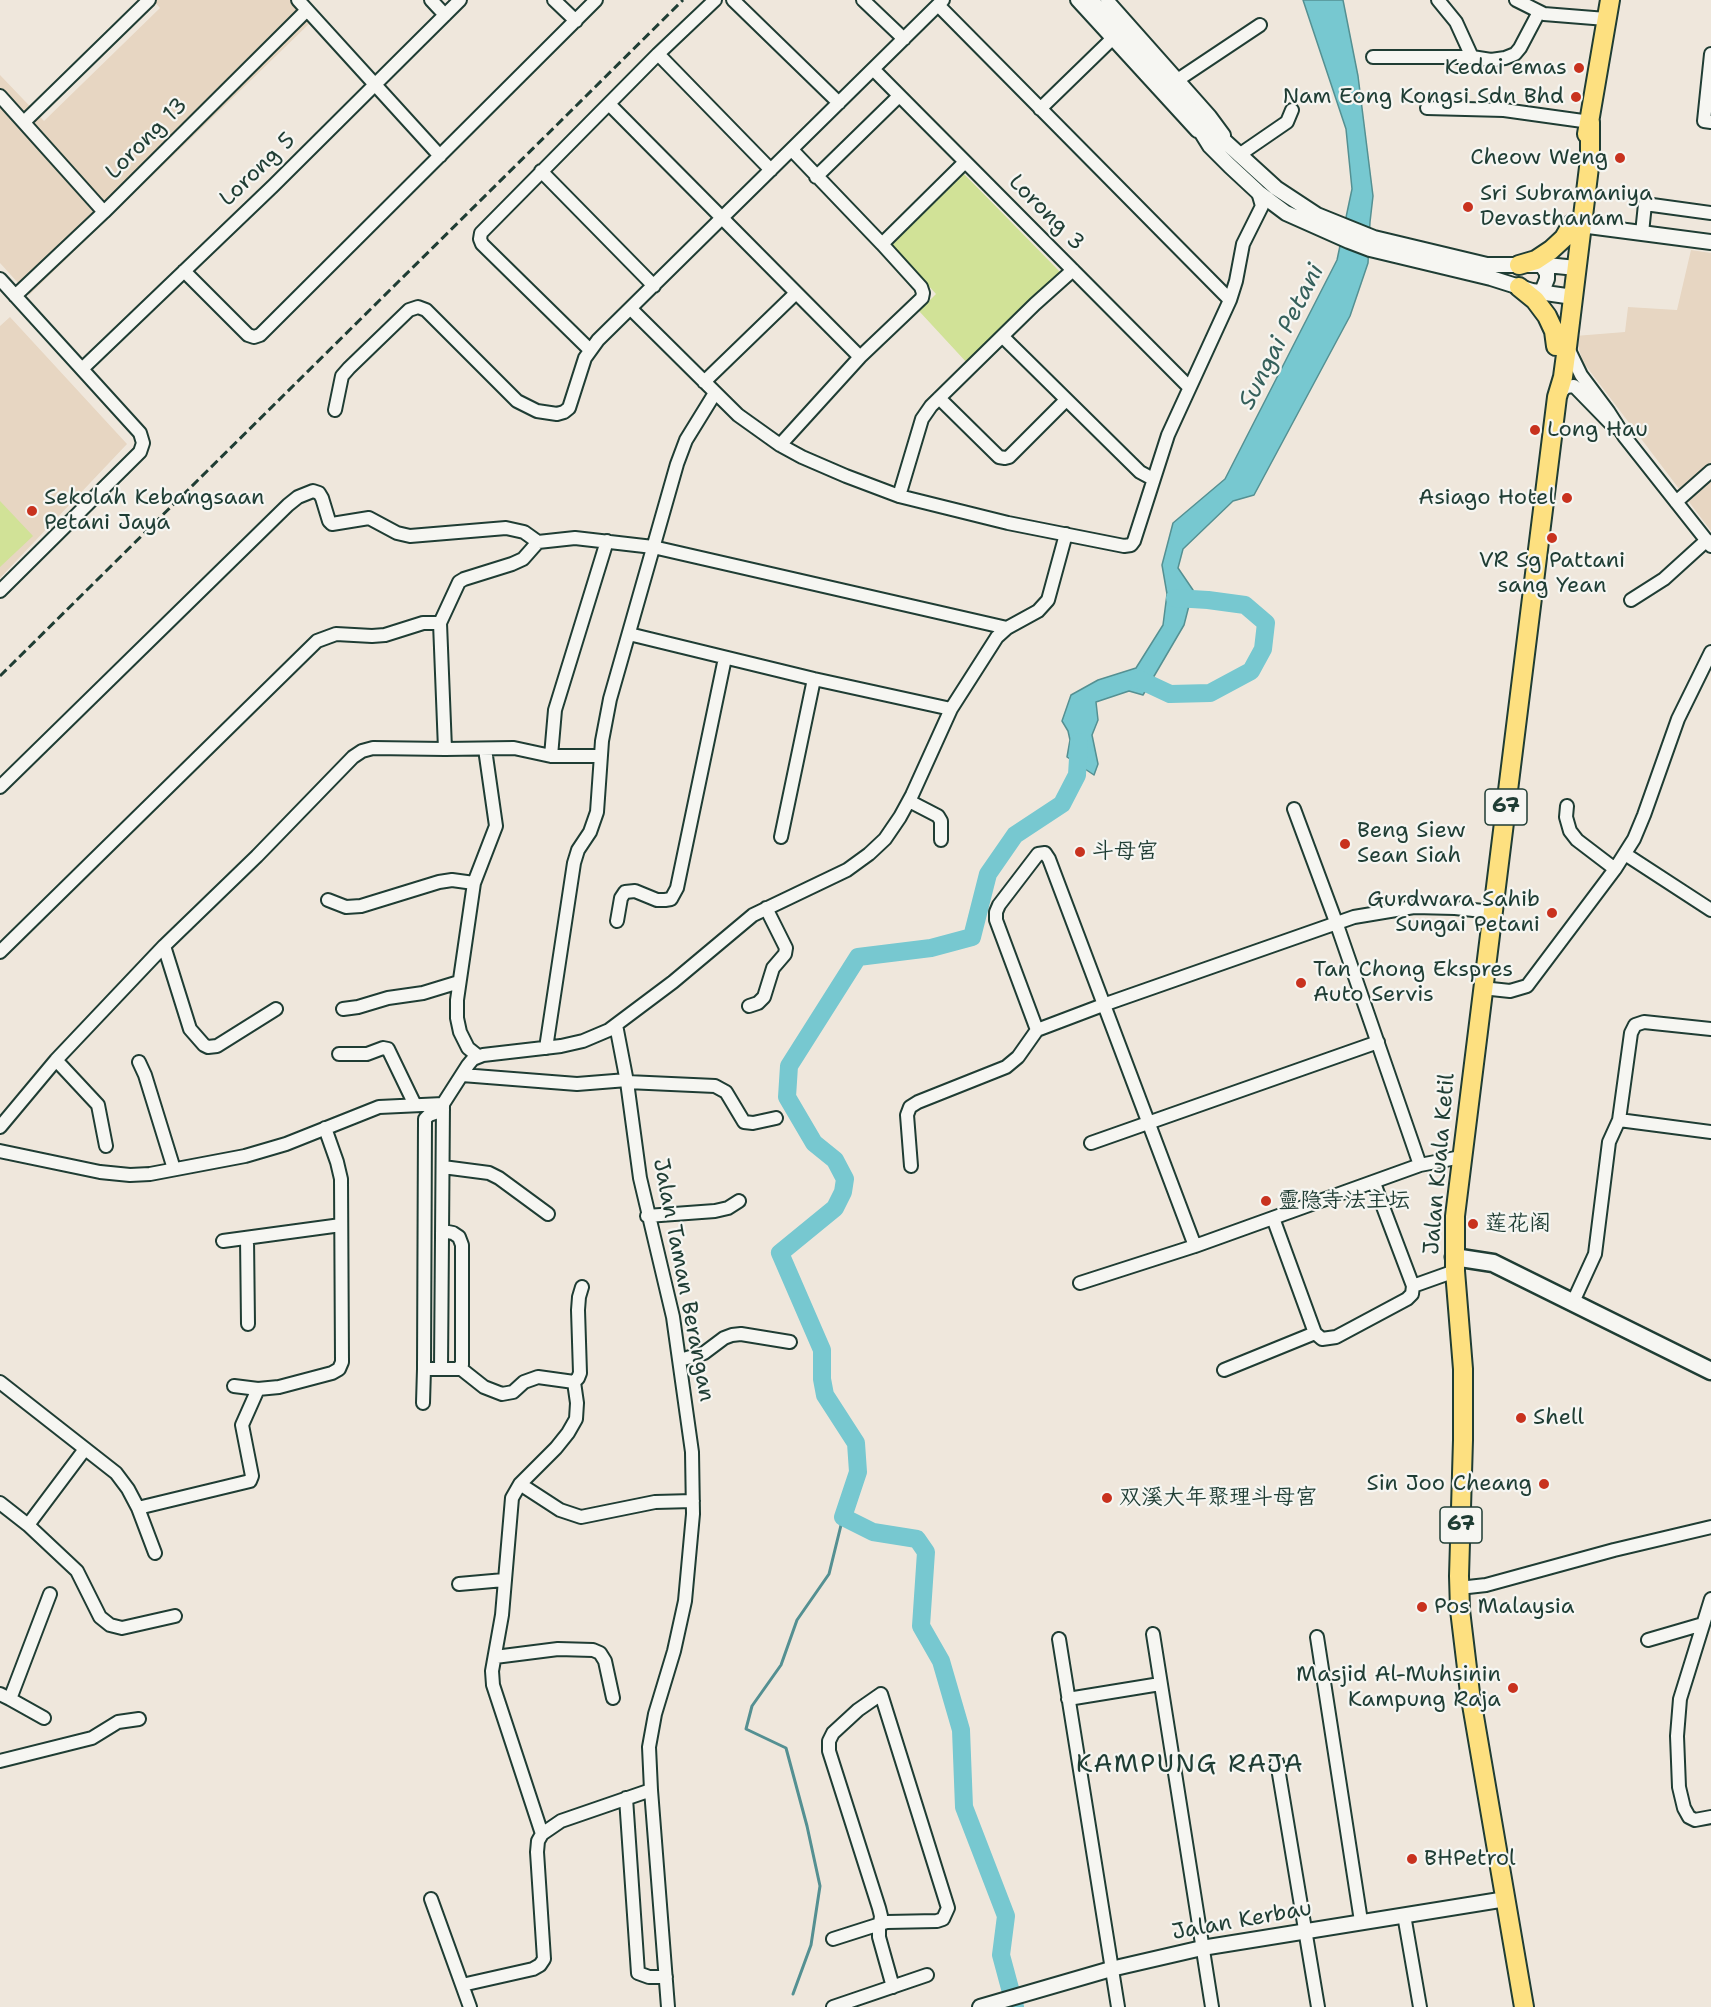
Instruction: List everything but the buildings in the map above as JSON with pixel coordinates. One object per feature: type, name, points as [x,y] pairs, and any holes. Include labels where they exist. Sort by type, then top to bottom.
[{"type":"main road","name":"Jalan Kuala Ketil","points":[[1524,2007],[1465,1663],[1459,1588],[1463,1378],[1454,1264],[1455,1216],[1557,397],[1555,378],[1562,346],[1577,224],[1590,159],[1590,122],[1610,0]]},
{"type":"main road","points":[[1519,265],[1536,260],[1551,250],[1577,224]]},
{"type":"main road","points":[[1520,287],[1535,300],[1547,316],[1562,346]]},
{"type":"main road","points":[[1454,1264],[1493,1263],[1711,1371]]},
{"type":"street","points":[[298,0],[440,156]]},
{"type":"street","points":[[431,0],[445,15]]},
{"type":"street","name":"Lorong 5","points":[[82,369],[460,0]]},
{"type":"street","points":[[554,0],[576,21]]},
{"type":"street","points":[[184,271],[248,335],[254,337],[260,335],[596,0]]},
{"type":"street","points":[[590,350],[482,244],[481,233],[658,54],[715,0]]},
{"type":"street","points":[[733,0],[839,103]]},
{"type":"street","points":[[863,0],[904,39]]},
{"type":"street","points":[[1077,0],[1210,146],[1258,192],[1286,213],[1374,238],[1520,287],[1568,296]]},
{"type":"street","points":[[1091,0],[1185,105],[1276,188],[1315,220]]},
{"type":"street","points":[[1438,0],[1456,22],[1472,57]]},
{"type":"street","points":[[1516,0],[1539,12],[1606,19]]},
{"type":"street","points":[[335,410],[342,376],[413,308],[422,307],[517,401],[537,411],[557,414],[564,412],[569,408],[585,358],[590,350],[940,2],[1040,109],[1230,300]]},
{"type":"street","points":[[1112,2],[1210,116],[1228,145]]},
{"type":"street","points":[[24,122],[141,3]]},
{"type":"street","name":"Lorong 13","points":[[15,296],[104,212],[307,10]]},
{"type":"street","points":[[1373,57],[1472,57],[1491,60],[1505,58],[1515,54],[1520,48],[1539,12]]},
{"type":"street","points":[[1179,80],[1260,24]]},
{"type":"street","points":[[1040,109],[1112,39]]},
{"type":"street","points":[[658,54],[771,170]]},
{"type":"street","points":[[1711,54],[1704,121],[1711,122]]},
{"type":"street","name":"Lorong 3","points":[[873,69],[1189,387]]},
{"type":"street","points":[[0,96],[104,212]]},
{"type":"street","points":[[816,177],[899,96]]},
{"type":"street","points":[[609,104],[860,357]]},
{"type":"street","points":[[1185,105],[1210,146]]},
{"type":"street","points":[[1427,108],[1504,110],[1590,122]]},
{"type":"street","points":[[1239,155],[1287,122],[1292,110]]},
{"type":"street","points":[[780,445],[860,357],[922,298],[923,293],[921,287],[882,244],[792,150]]},
{"type":"street","points":[[882,244],[965,162]]},
{"type":"street","points":[[541,171],[654,286]]},
{"type":"street","points":[[631,309],[738,415],[780,445],[846,476],[899,496],[1008,523],[1124,546],[1131,545],[1153,479],[1189,387],[1230,300],[1243,244],[1262,207],[1258,192]]},
{"type":"street","points":[[1642,233],[1645,204],[1711,213]]},
{"type":"street","points":[[1577,224],[1711,242]]},
{"type":"street","points":[[1452,263],[1492,266],[1541,264],[1571,267]]},
{"type":"street","points":[[1539,292],[1543,289],[1547,279],[1547,273],[1541,264]]},
{"type":"street","points":[[899,496],[922,419],[931,406],[1073,270]]},
{"type":"street","points":[[0,279],[140,433],[143,443],[140,452],[0,591]]},
{"type":"street","points":[[704,382],[796,293]]},
{"type":"street","points":[[1003,337],[1140,472],[1153,479]]},
{"type":"street","points":[[1562,346],[1624,436],[1709,543],[1664,579],[1631,600]]},
{"type":"street","points":[[1557,397],[1566,387],[1574,386],[1599,414],[1624,436]]},
{"type":"street","points":[[546,1048],[574,863],[578,850],[590,832],[597,812],[604,723],[683,448],[697,420],[715,393]]},
{"type":"street","points":[[939,398],[999,457],[1005,458],[1009,457],[1066,400]]},
{"type":"street","points":[[1676,502],[1711,471]]},
{"type":"street","points":[[0,787],[288,505],[306,493],[313,491],[319,493],[332,524],[369,518],[398,533],[410,536],[517,529],[524,531],[538,542]]},
{"type":"street","points":[[441,1369],[443,1107],[468,1065],[478,1056],[492,1053],[546,1048],[583,1041],[616,1025],[673,982],[735,929],[766,908],[846,870],[869,854],[885,839],[909,801],[951,709],[997,637],[1007,628],[1038,611],[1048,600],[1066,534]]},
{"type":"street","points":[[445,749],[440,623],[459,582],[523,559],[538,542],[575,538],[653,547],[1007,628]]},
{"type":"street","points":[[551,756],[555,710],[607,541]]},
{"type":"street","points":[[0,951],[317,641],[327,635],[385,635],[423,622],[440,623]]},
{"type":"street","points":[[629,634],[814,679],[951,709]]},
{"type":"street","points":[[1482,988],[1510,991],[1527,986],[1615,869],[1648,807],[1678,719],[1711,652]]},
{"type":"street","points":[[616,921],[621,898],[625,892],[635,891],[657,900],[665,900],[671,899],[677,888],[725,658]]},
{"type":"street","points":[[781,837],[814,679]]},
{"type":"street","points":[[0,1127],[56,1060],[164,946],[257,856],[353,757],[362,751],[373,748],[514,748],[551,756],[601,756]]},
{"type":"street","points":[[478,1056],[468,1048],[460,1032],[458,1018],[459,982],[474,883],[496,826],[484,749]]},
{"type":"street","points":[[909,801],[938,816],[941,820],[941,840]]},
{"type":"street","points":[[1567,806],[1566,818],[1570,831],[1577,840],[1615,869]]},
{"type":"street","points":[[1294,809],[1336,922],[1420,1165]]},
{"type":"street","points":[[1037,1030],[996,920],[996,912],[1038,854],[1045,853],[1195,1246]]},
{"type":"street","points":[[1625,854],[1711,910]]},
{"type":"street","points":[[328,900],[346,907],[361,906],[439,882],[452,880],[474,883]]},
{"type":"street","points":[[911,1166],[907,1115],[910,1107],[1006,1066],[1018,1057],[1037,1030],[1336,922],[1380,911],[1429,906],[1492,912]]},
{"type":"street","points":[[749,1006],[764,997],[773,968],[785,954],[786,948],[766,908]]},
{"type":"street","points":[[164,946],[190,1029],[204,1045],[217,1046],[276,1009]]},
{"type":"street","points":[[343,1009],[423,993],[459,982]]},
{"type":"street","points":[[1573,1302],[1595,1254],[1609,1142],[1619,1120],[1631,1033],[1635,1025],[1644,1022],[1711,1029]]},
{"type":"street","name":"Jalan Taman Berangan","points":[[616,1025],[627,1081],[647,1216],[673,1317],[692,1452],[693,1501],[689,1571],[680,1629],[651,1730],[650,1747],[651,1790],[668,2007]]},
{"type":"street","points":[[1091,1143],[1378,1042]]},
{"type":"street","points":[[339,1054],[367,1054],[383,1048],[388,1049],[415,1105]]},
{"type":"street","points":[[56,1060],[98,1105],[106,1146]]},
{"type":"street","points":[[139,1062],[174,1169]]},
{"type":"street","points":[[462,1075],[578,1084],[627,1081],[715,1086],[726,1092],[741,1118],[747,1123],[776,1118]]},
{"type":"street","points":[[0,1151],[100,1172],[130,1175],[245,1156],[286,1144],[380,1107],[415,1105],[443,1107]]},
{"type":"street","points":[[423,1403],[425,1119],[429,1114],[443,1107]]},
{"type":"street","points":[[1619,1120],[1711,1132]]},
{"type":"street","points":[[234,1386],[258,1389],[279,1387],[332,1373],[339,1369],[342,1362],[341,1179],[325,1128]]},
{"type":"street","points":[[1080,1284],[1195,1246],[1420,1165],[1461,1157]]},
{"type":"street","points":[[443,1167],[489,1173],[548,1215]]},
{"type":"street","points":[[1273,1218],[1315,1333],[1322,1339],[1336,1337],[1407,1299],[1412,1294],[1413,1286],[1374,1183]]},
{"type":"street","points":[[647,1216],[716,1211],[728,1208],[739,1201]]},
{"type":"street","points":[[223,1241],[341,1225]]},
{"type":"street","points":[[443,1231],[459,1237],[462,1245],[462,1365],[460,1368]]},
{"type":"street","points":[[247,1238],[248,1324]]},
{"type":"street","points":[[1413,1286],[1454,1264]]},
{"type":"street","points":[[574,1382],[580,1372],[578,1310],[582,1287]]},
{"type":"street","points":[[1224,1370],[1315,1333]]},
{"type":"street","points":[[680,1360],[704,1353],[724,1338],[732,1335],[741,1334],[790,1342]]},
{"type":"street","points":[[424,1369],[460,1368],[484,1387],[502,1394],[513,1392],[531,1378],[574,1382]]},
{"type":"street","points":[[0,1382],[122,1481],[138,1508],[155,1553]]},
{"type":"street","points":[[462,1985],[533,1969],[544,1959],[537,1852],[542,1834],[492,1685],[502,1616],[512,1498],[520,1484],[556,1449],[576,1419],[577,1403],[574,1382]]},
{"type":"street","points":[[138,1508],[250,1481],[252,1476],[242,1425],[258,1389]]},
{"type":"street","points":[[27,1525],[85,1449]]},
{"type":"street","points":[[520,1484],[560,1510],[581,1517],[647,1503],[693,1501]]},
{"type":"street","points":[[0,1503],[77,1571],[100,1617],[110,1625],[122,1628],[175,1616]]},
{"type":"street","points":[[1459,1588],[1486,1585],[1710,1531]]},
{"type":"street","points":[[459,1584],[504,1580]]},
{"type":"street","points":[[44,1718],[5,1697],[50,1594]]},
{"type":"street","points":[[1711,1599],[1680,1699],[1678,1718],[1679,1787],[1689,1817],[1695,1820],[1711,1817]]},
{"type":"street","points":[[1648,1640],[1703,1624]]},
{"type":"street","points":[[1153,1634],[1212,2007]]},
{"type":"street","points":[[1317,1637],[1361,1921]]},
{"type":"street","points":[[1059,1639],[1118,2007]]},
{"type":"street","points":[[495,1657],[558,1649],[593,1650],[600,1653],[605,1661],[613,1698]]},
{"type":"street","points":[[1068,1699],[1160,1684]]},
{"type":"street","points":[[832,1939],[880,1924],[900,1921],[937,1921],[943,1918],[948,1908],[880,1694],[833,1733],[829,1741],[829,1751],[879,1908],[880,1924],[881,1947],[893,1987]]},
{"type":"street","points":[[0,1761],[92,1738],[118,1722],[139,1719]]},
{"type":"street","points":[[1277,1762],[1318,2007]]},
{"type":"street","points":[[542,1834],[561,1821],[651,1790]]},
{"type":"street","points":[[626,1798],[638,1973],[649,1977],[666,1977]]},
{"type":"street","points":[[431,1899],[470,2007]]},
{"type":"street","name":"Jalan Kerbau","points":[[985,2006],[1111,1969],[1202,1948],[1506,1899]]},
{"type":"street","points":[[1404,1915],[1420,2007]]},
{"type":"street","points":[[833,2007],[927,1975]]},
{"type":"shaded area","points":[[153,0],[290,0],[311,22],[29,295],[0,263],[0,75],[44,121],[160,8]]},
{"type":"shaded area","points":[[1691,250],[1711,253],[1711,531],[1583,362],[1575,336],[1625,332],[1628,307],[1677,310]]},
{"type":"shaded area","name":"Sekolah Kebangsaan Petani Jaya","points":[[10,317],[127,444],[0,578],[0,326]]},
{"type":"green space","points":[[964,174],[1062,274],[968,364],[919,311],[936,294],[892,245]]},
{"type":"green space","points":[[0,501],[33,536],[0,567]]},
{"type":"water","name":"Sungai Petani","points":[[1303,0],[1343,0],[1358,76],[1373,196],[1368,263],[1350,316],[1254,495],[1233,501],[1183,549],[1178,568],[1193,590],[1184,625],[1143,695],[1129,691],[1096,702],[1098,720],[1092,735],[1098,764],[1094,775],[1067,757],[1070,740],[1062,721],[1071,695],[1098,680],[1136,668],[1163,625],[1167,594],[1162,565],[1173,523],[1225,479],[1337,260],[1352,189],[1346,129]]},
{"type":"waterway","name":"Sungai Petani","points":[[1138,679],[1170,694],[1210,693],[1251,671],[1263,649],[1266,623],[1245,605],[1175,598]]},
{"type":"waterway","name":"Sungai Petani","points":[[1015,2007],[1001,1955],[1006,1916],[964,1807],[961,1730],[941,1661],[921,1626],[926,1552],[917,1539],[873,1532],[843,1517],[858,1472],[856,1443],[825,1395],[822,1379],[822,1350],[780,1253],[835,1208],[843,1192],[845,1179],[835,1160],[814,1143],[787,1097],[789,1066],[858,957],[931,948],[972,937],[988,874],[1015,835],[1062,804],[1077,775],[1079,742]]},
{"type":"waterway","points":[[793,1994],[811,1945],[820,1886],[786,1748],[746,1729],[752,1706],[781,1665],[797,1620],[829,1574],[843,1517]]},
{"type":"railway","points":[[0,676],[683,0]]},
{"type":"place","name":"Kedai emas","points":[[1579,68]]},
{"type":"place","name":"Nam Eong Kongsi Sdn Bhd","points":[[1576,97]]},
{"type":"place","name":"Cheow Weng","points":[[1620,158]]},
{"type":"place","name":"Sri Subramaniya Devasthanam","points":[[1468,207]]},
{"type":"place","name":"Long Hau","points":[[1535,430]]},
{"type":"place","name":"Asiago Hotel","points":[[1567,498]]},
{"type":"place","name":"Sekolah Kebangsaan Petani Jaya","points":[[32,511]]},
{"type":"place","name":"VR Sg Pattani sang Yean","points":[[1552,538]]},
{"type":"place","name":"Beng Siew Sean Siah","points":[[1345,844]]},
{"type":"place","name":"斗母宫","points":[[1080,852]]},
{"type":"place","name":"Gurdwara Sahib Sungai Petani","points":[[1552,913]]},
{"type":"place","name":"Tan Chong Ekspres Auto Servis","points":[[1301,983]]},
{"type":"place","name":"靈隐寺法主坛","points":[[1266,1201]]},
{"type":"place","name":"莲花阁","points":[[1473,1224]]},
{"type":"place","name":"Shell","points":[[1521,1418]]},
{"type":"place","name":"Sin Joo Cheang","points":[[1544,1484]]},
{"type":"place","name":"双溪大年聚理斗母宫","points":[[1107,1498]]},
{"type":"place","name":"Pos Malaysia","points":[[1422,1607]]},
{"type":"place","name":"Masjid Al-Muhsinin Kampung Raja","points":[[1513,1688]]},
{"type":"place","name":"BHPetrol","points":[[1412,1859]]},
{"type":"district","name":"KAMPUNG RAJA","points":[[1190,1765]]}]
